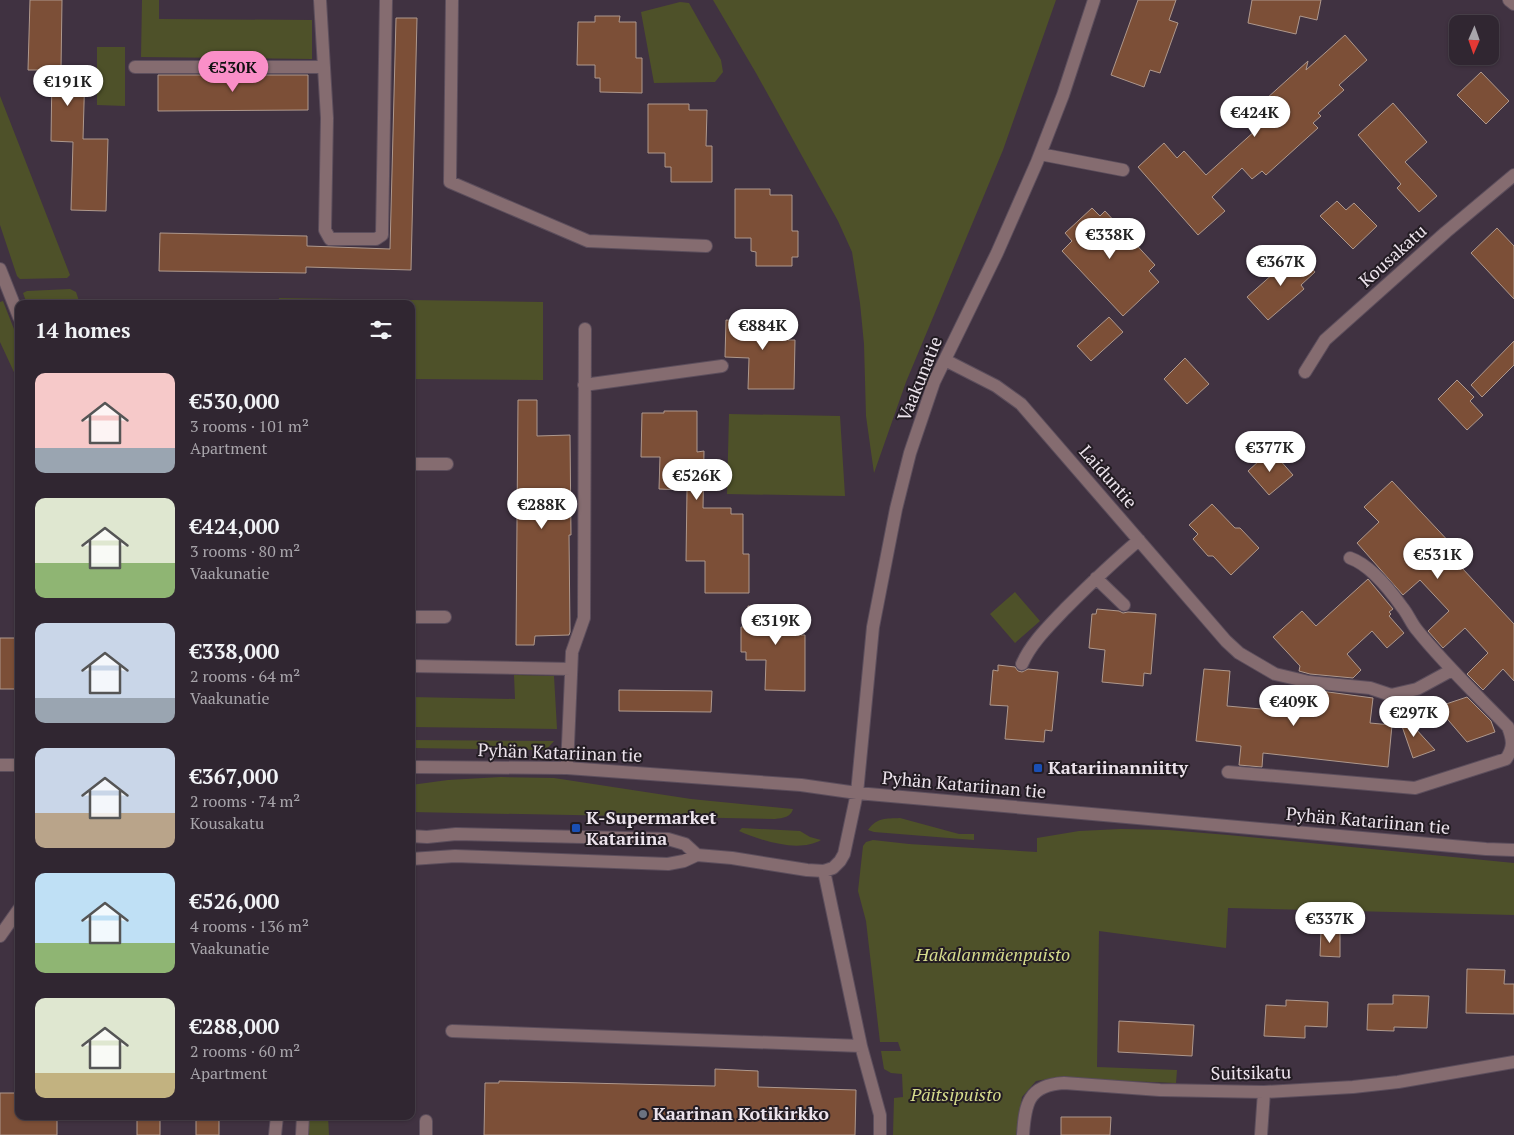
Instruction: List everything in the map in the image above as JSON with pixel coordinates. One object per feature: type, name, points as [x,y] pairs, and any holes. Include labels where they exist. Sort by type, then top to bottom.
[{"type":"street","points":[[320,0],[327,118],[325,230],[330,239],[376,240],[382,235],[386,0]]},
{"type":"street","points":[[452,0],[450,182],[588,241],[706,246]]},
{"type":"street","name":"Vaakunatie","points":[[824,871],[832,868],[840,861],[844,854],[857,793],[873,628],[896,509],[910,453],[934,382],[997,253],[1040,154],[1063,95],[1094,0]]},
{"type":"street","points":[[1509,0],[1514,4]]},
{"type":"street","points":[[135,67],[324,67]]},
{"type":"street","points":[[1040,154],[1123,170]]},
{"type":"street","name":"Kousakatu","points":[[1305,372],[1325,340],[1446,232],[1514,175]]},
{"type":"street","points":[[0,269],[15,307]]},
{"type":"street","points":[[566,768],[572,652],[584,618],[584,385],[586,330]]},
{"type":"street","name":"Laiduntie","points":[[945,360],[996,386],[1021,404],[1226,641],[1239,653],[1275,674],[1309,682],[1370,688],[1391,694],[1417,689],[1452,670]]},
{"type":"street","points":[[584,385],[722,366]]},
{"type":"street","points":[[415,464],[447,464]]},
{"type":"street","points":[[1022,664],[1027,652],[1046,629],[1096,578],[1139,540]]},
{"type":"street","points":[[1228,772],[1415,788],[1506,759],[1510,752],[1513,739],[1508,727],[1452,670],[1375,576],[1359,561],[1350,558]]},
{"type":"street","points":[[1096,578],[1124,606]]},
{"type":"street","points":[[415,617],[445,617]]},
{"type":"street","points":[[415,666],[571,669]]},
{"type":"street","points":[[0,764],[15,765]]},
{"type":"street","name":"Pyhän Katariinan tie","points":[[415,767],[566,768],[800,785],[857,793],[1514,850]]},
{"type":"street","points":[[415,836],[456,834],[668,840],[685,844],[696,855]]},
{"type":"street","points":[[415,854],[420,843],[427,837]]},
{"type":"street","points":[[415,860],[455,856],[668,864],[684,861],[696,855],[824,871],[861,1046],[880,1115],[880,1135]]},
{"type":"street","points":[[0,936],[15,915]]},
{"type":"street","points":[[452,1031],[861,1046]]},
{"type":"street","name":"Suitsikatu","points":[[1023,1135],[1027,1104],[1041,1087],[1053,1083],[1160,1090],[1264,1092],[1353,1087],[1398,1082],[1514,1062]]},
{"type":"street","points":[[1261,1135],[1264,1092]]},
{"type":"street","points":[[275,1135],[277,1120]]},
{"type":"street","points":[[302,1135],[303,1120]]},
{"type":"street","points":[[426,1121],[426,1135]]},
{"type":"green space","points":[[142,0],[159,0],[159,19],[312,20],[312,59],[141,57]]},
{"type":"green space","points":[[713,0],[1056,0],[1003,150],[906,382],[874,473],[866,416],[864,344],[860,303],[852,252],[838,221]]},
{"type":"green space","points":[[680,2],[689,3],[721,60],[723,72],[715,82],[654,83],[641,12]]},
{"type":"green space","points":[[97,47],[125,47],[125,106],[97,105]]},
{"type":"green space","points":[[0,96],[70,275],[67,278],[20,279],[17,276],[0,225]]},
{"type":"green space","points":[[70,289],[76,292],[79,300],[26,300],[23,293],[27,291]]},
{"type":"green space","points":[[279,298],[411,300],[279,300]]},
{"type":"green space","points":[[415,300],[543,302],[543,380],[415,379]]},
{"type":"green space","points":[[3,301],[15,332],[15,374],[0,342],[0,302]]},
{"type":"green space","points":[[729,414],[840,416],[845,496],[727,494]]},
{"type":"green space","points":[[1015,592],[1040,621],[1015,643],[990,614]]},
{"type":"green space","points":[[514,675],[554,676],[557,729],[415,727],[415,697],[515,699]]},
{"type":"green space","points":[[415,740],[554,741],[546,750],[415,748]]},
{"type":"green space","points":[[501,777],[554,778],[691,799],[793,809],[784,818],[775,819],[415,812],[415,784],[448,780]]},
{"type":"green space","points":[[900,818],[959,834],[974,834],[974,840],[868,830],[878,821]]},
{"type":"green space","points":[[742,828],[800,831],[810,837],[821,840],[812,844],[791,846],[769,842],[739,831]]},
{"type":"green space","name":"Hakalanmäenpuisto","points":[[1121,829],[1168,830],[1228,835],[1514,863],[1514,915],[1228,908],[1226,948],[1099,931],[1097,1067],[1177,1070],[1176,1083],[1053,1078],[1036,1081],[1022,1097],[1016,1135],[893,1135],[894,1098],[903,1097],[902,1074],[891,1073],[884,1069],[881,1051],[901,1051],[898,1042],[880,1042],[866,921],[858,891],[863,846],[866,842],[873,840],[1037,852],[1037,838],[1079,831]]},
{"type":"green space","points":[[308,1120],[328,1120],[329,1135],[308,1135]]},
{"type":"building","points":[[30,0],[62,0],[61,69],[85,69],[83,139],[108,139],[106,211],[71,210],[73,142],[51,141],[52,70],[28,70]]},
{"type":"building","points":[[1138,0],[1176,0],[1169,20],[1178,23],[1160,73],[1150,70],[1144,87],[1111,75]]},
{"type":"building","points":[[1252,0],[1321,0],[1317,20],[1300,16],[1296,34],[1248,23]]},
{"type":"building","points":[[595,16],[620,16],[619,22],[636,22],[636,58],[642,58],[642,93],[600,92],[600,78],[595,78],[595,65],[577,65],[578,22],[595,22]]},
{"type":"building","points":[[396,18],[417,18],[411,270],[306,267],[306,273],[159,271],[160,233],[307,236],[307,246],[390,249]]},
{"type":"building","points":[[1345,35],[1367,60],[1339,85],[1344,90],[1318,113],[1321,116],[1313,123],[1318,128],[1266,175],[1262,171],[1252,179],[1242,168],[1212,197],[1225,211],[1198,235],[1138,167],[1164,143],[1177,158],[1184,151],[1206,175],[1277,111],[1266,99],[1308,61],[1306,70]]},
{"type":"building","points":[[1481,72],[1509,101],[1486,124],[1457,95]]},
{"type":"building","points":[[158,75],[308,75],[308,110],[158,111]]},
{"type":"building","points":[[1393,103],[1427,142],[1405,162],[1437,196],[1419,212],[1397,188],[1401,184],[1358,135]]},
{"type":"building","points":[[648,104],[689,104],[689,110],[707,110],[706,146],[712,146],[712,182],[671,182],[671,167],[665,167],[665,153],[648,153]]},
{"type":"building","points":[[735,189],[770,189],[770,195],[792,195],[792,231],[798,231],[798,257],[792,257],[792,266],[756,266],[756,252],[751,251],[751,238],[735,238]]},
{"type":"building","points":[[1337,201],[1346,210],[1354,203],[1377,226],[1353,249],[1320,216]]},
{"type":"building","points":[[1092,208],[1100,216],[1105,211],[1155,265],[1149,271],[1159,282],[1123,316],[1062,251],[1072,241],[1065,233]]},
{"type":"building","points":[[1497,228],[1514,246],[1514,299],[1471,253]]},
{"type":"building","points":[[1300,255],[1315,272],[1301,285],[1304,289],[1268,320],[1247,297],[1283,265],[1285,268]]},
{"type":"building","points":[[739,314],[763,314],[763,321],[788,321],[788,340],[795,340],[794,389],[748,389],[749,358],[725,357],[726,320],[739,321]]},
{"type":"building","points":[[1109,317],[1123,332],[1091,361],[1077,346]]},
{"type":"building","points":[[1514,341],[1514,365],[1482,397],[1471,385]]},
{"type":"building","points":[[1185,358],[1209,384],[1187,404],[1164,379]]},
{"type":"building","points":[[1457,380],[1474,397],[1470,401],[1483,415],[1467,430],[1438,399]]},
{"type":"building","points":[[518,400],[537,400],[537,436],[570,435],[570,632],[569,635],[535,636],[534,645],[516,645]]},
{"type":"building","points":[[664,411],[697,411],[697,452],[704,451],[703,508],[731,508],[731,514],[743,514],[743,554],[749,554],[749,593],[705,593],[705,561],[686,561],[687,490],[659,489],[660,457],[641,457],[642,413],[664,413]]},
{"type":"building","points":[[1271,450],[1293,475],[1269,495],[1248,471]]},
{"type":"building","points":[[1392,481],[1468,562],[1462,568],[1514,624],[1514,681],[1503,669],[1483,690],[1467,674],[1488,653],[1465,628],[1443,648],[1428,631],[1449,611],[1420,580],[1403,595],[1357,543],[1379,522],[1364,507]]},
{"type":"building","points":[[1212,504],[1235,528],[1240,528],[1259,548],[1231,575],[1213,556],[1208,556],[1193,539],[1198,534],[1189,525]]},
{"type":"building","points":[[1368,579],[1393,609],[1389,612],[1391,614],[1389,616],[1404,633],[1387,648],[1372,631],[1347,654],[1361,670],[1353,678],[1310,674],[1299,671],[1300,666],[1273,637],[1302,611],[1316,626]]},
{"type":"building","points":[[748,606],[789,607],[789,613],[801,613],[801,635],[805,635],[805,691],[765,690],[766,660],[746,660],[746,652],[741,652],[741,627],[748,627]]},
{"type":"building","points":[[1097,609],[1123,613],[1156,614],[1151,674],[1144,673],[1143,686],[1102,682],[1105,650],[1089,648],[1092,614],[1096,614]]},
{"type":"building","points":[[0,638],[15,638],[15,689],[0,689]]},
{"type":"building","points":[[998,665],[1015,667],[1018,671],[1022,672],[1028,669],[1058,672],[1052,731],[1045,730],[1044,742],[1005,739],[1008,706],[990,705],[993,670],[998,671]]},
{"type":"building","points":[[1204,669],[1230,671],[1227,706],[1295,712],[1298,688],[1373,698],[1370,723],[1392,725],[1388,767],[1263,753],[1262,767],[1239,765],[1241,746],[1196,741]]},
{"type":"building","points":[[619,690],[712,691],[711,712],[619,711]]},
{"type":"building","points":[[1467,697],[1491,721],[1495,732],[1467,742],[1437,707]]},
{"type":"building","points":[[1395,706],[1435,750],[1413,758]]},
{"type":"building","points":[[1321,931],[1340,932],[1340,957],[1320,956]]},
{"type":"building","points":[[1467,969],[1505,970],[1504,984],[1514,984],[1514,1014],[1466,1013]]},
{"type":"building","points":[[1393,995],[1429,996],[1427,1028],[1394,1027],[1394,1031],[1367,1030],[1368,1004],[1393,1004]]},
{"type":"building","points":[[1286,1000],[1328,1002],[1327,1027],[1305,1026],[1305,1038],[1264,1036],[1266,1005],[1286,1006]]},
{"type":"building","points":[[1119,1021],[1194,1025],[1192,1056],[1118,1052]]},
{"type":"building","points":[[715,1069],[758,1071],[758,1087],[856,1090],[855,1135],[484,1135],[485,1083],[499,1083],[499,1081],[715,1086]]},
{"type":"building","points":[[0,1093],[15,1093],[15,1120],[57,1120],[57,1135],[0,1135]]},
{"type":"building","points":[[1061,1117],[1111,1117],[1110,1135],[1061,1135]]},
{"type":"building","points":[[137,1120],[160,1120],[160,1135],[137,1135]]},
{"type":"building","points":[[196,1120],[219,1120],[219,1135],[196,1135]]},
{"type":"place","name":"Katariinanniitty","points":[[1038,768]]},
{"type":"place","name":"K-Supermarket Katariina","points":[[576,828]]},
{"type":"place","name":"Kaarinan Kotikirkko","points":[[643,1114]]},
{"type":"park label","name":"Päitsipuisto","points":[[956,1095]]}]
